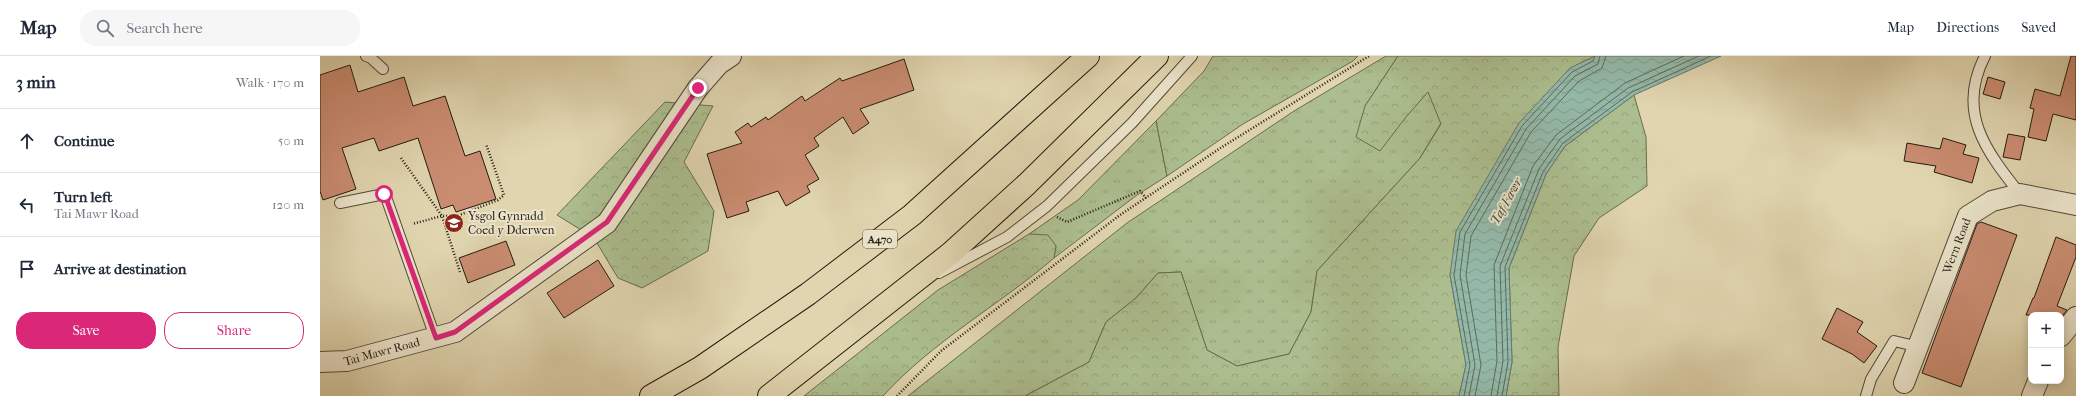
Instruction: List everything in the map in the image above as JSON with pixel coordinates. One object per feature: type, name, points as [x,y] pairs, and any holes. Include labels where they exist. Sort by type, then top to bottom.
[{"type":"highway","name":"A470","points":[[651,396],[700,368],[808,294],[912,214],[1088,56]]},
{"type":"highway","points":[[769,396],[951,254],[1027,184],[1157,56]]},
{"type":"street","name":"Tai Mawr Road","points":[[320,362],[347,361],[455,332],[607,222],[698,88],[719,64],[731,56]]},
{"type":"street","name":"Wern Road","points":[[1904,383],[1968,216],[1992,201],[2020,194],[2076,205]]},
{"type":"street","points":[[2064,332],[2076,317]]},
{"type":"street","points":[[2032,396],[2037,384]]},
{"type":"lane","points":[[366,56],[371,58],[383,69]]},
{"type":"lane","points":[[905,291],[1007,237],[1047,206],[1132,123],[1192,56]]},
{"type":"lane","points":[[1984,56],[1978,70],[1974,91],[1975,122],[1979,134],[2000,168],[2020,194]]},
{"type":"lane","points":[[340,203],[384,194],[436,338]]},
{"type":"lane","points":[[1866,396],[1871,379],[1894,341],[1919,346]]},
{"type":"path","points":[[897,396],[941,351],[1120,215],[1222,147],[1369,56]]},
{"type":"path","points":[[396,229],[442,216],[457,216],[498,200],[504,195],[486,144]]},
{"type":"path","points":[[401,158],[442,216],[460,272]]},
{"type":"path","points":[[1047,206],[1058,217],[1067,222],[1140,191],[1146,198]]},
{"type":"green space","points":[[1213,56],[1358,56],[1353,61],[1243,124],[1167,176],[1156,121],[1204,71]]},
{"type":"green space","points":[[1386,56],[1398,56],[1365,106],[1406,117],[1428,91],[1441,123],[1420,158],[1317,271],[1311,312],[1289,354],[1237,366],[1207,350],[1181,272],[1158,273],[1136,298],[1106,322],[1089,362],[1025,396],[908,396],[1127,223],[1294,111]]},
{"type":"green space","points":[[1398,56],[1595,56],[1569,69],[1450,275],[1466,365],[1459,396],[1025,396],[1089,362],[1106,322],[1136,298],[1158,273],[1181,272],[1207,350],[1237,366],[1289,354],[1311,312],[1317,271],[1420,158],[1441,124],[1428,92],[1406,117],[1380,151],[1356,137],[1365,106]]},
{"type":"green space","points":[[1634,95],[1646,137],[1647,186],[1599,218],[1574,256],[1558,347],[1559,396],[1506,396],[1512,362],[1509,268],[1546,174],[1565,146]]},
{"type":"green space","points":[[665,102],[713,106],[684,162],[714,211],[708,251],[642,288],[618,278],[594,238],[557,215]]},
{"type":"green space","points":[[1156,121],[1167,176],[1137,195],[1054,258],[1056,246],[1029,234],[1078,200]]},
{"type":"green space","points":[[1029,234],[1048,235],[1056,246],[1054,258],[1011,292],[944,341],[902,376],[883,396],[804,396],[938,290]]},
{"type":"water","name":"Taf Fawr","points":[[1595,56],[1721,56],[1634,95],[1565,146],[1546,174],[1509,268],[1512,362],[1506,396],[1459,396],[1466,365],[1450,275],[1456,231],[1519,123],[1570,68]]},
{"type":"building","points":[[2071,56],[2076,56],[2076,120],[2053,114],[2046,141],[2028,137],[2034,109],[2030,108],[2035,89],[2060,96]]},
{"type":"building","points":[[904,59],[914,90],[860,109],[869,123],[853,134],[843,117],[814,138],[819,146],[805,155],[819,179],[807,186],[810,192],[786,206],[778,191],[746,202],[749,211],[727,218],[707,154],[742,143],[735,132],[748,123],[751,127],[766,117],[768,120],[802,96],[805,101],[840,78],[842,81]]},
{"type":"building","points":[[350,65],[358,92],[404,77],[413,106],[445,96],[465,156],[480,151],[496,199],[456,212],[453,205],[441,209],[418,138],[379,151],[374,138],[342,148],[356,189],[323,200],[320,191],[320,75]]},
{"type":"building","points":[[1988,77],[2005,82],[2000,99],[1983,94]]},
{"type":"building","points":[[2008,134],[2025,137],[2020,160],[2003,157]]},
{"type":"building","points":[[1943,138],[1966,145],[1963,154],[1979,158],[1972,183],[1934,172],[1936,166],[1904,161],[1907,143],[1940,149]]},
{"type":"building","points":[[1981,222],[2017,235],[1961,387],[1922,373],[1977,224]]},
{"type":"building","points":[[2056,237],[2076,245],[2076,257],[2057,306],[2067,310],[2064,314],[2064,312],[2028,312],[2028,315],[2026,315],[2034,298]]},
{"type":"building","points":[[506,241],[515,265],[468,283],[459,258]]},
{"type":"building","points":[[598,260],[614,286],[564,318],[547,293]]},
{"type":"building","points":[[1837,308],[1863,322],[1857,332],[1877,346],[1864,363],[1852,354],[1822,339]]},
{"type":"place","name":"Ysgol Gynradd Coed y Dderwen","points":[[454,223]]},
{"type":"route","points":[[384,194],[436,338],[455,332],[607,222],[698,88]]}]
